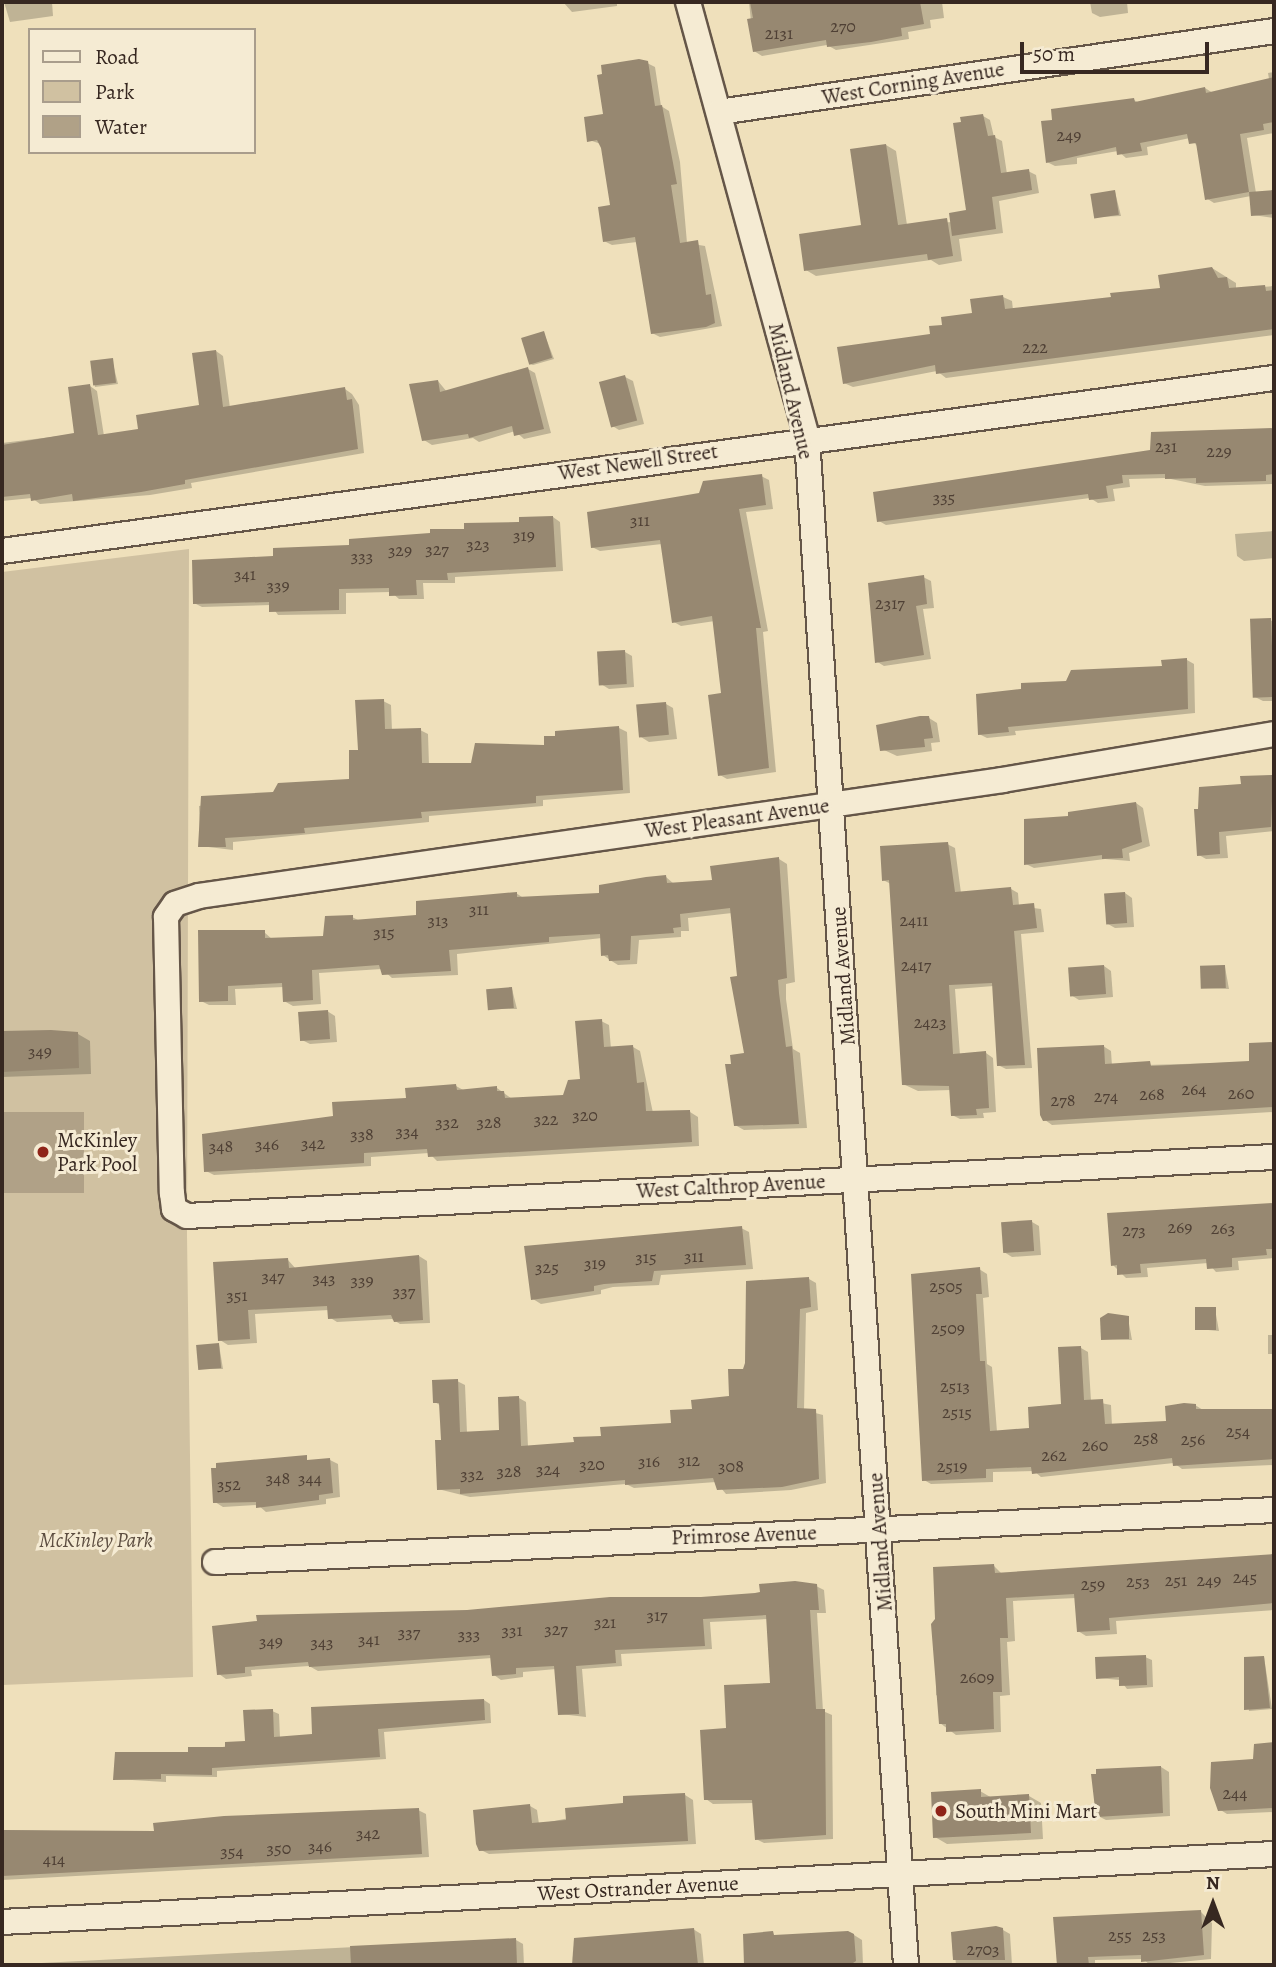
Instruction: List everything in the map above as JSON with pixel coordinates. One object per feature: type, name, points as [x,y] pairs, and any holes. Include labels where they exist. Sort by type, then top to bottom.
[{"type":"street","name":"Midland Avenue","points":[[688,2],[807,438],[833,804],[906,1965]]},
{"type":"street","name":"West Corning Avenue","points":[[719,112],[1274,31]]},
{"type":"street","name":"West Newell Street","points":[[2,551],[807,438],[1274,378]]},
{"type":"street","name":"West Pleasant Avenue","points":[[187,1216],[174,1209],[172,1193],[166,917],[175,904],[199,896],[1003,780],[1274,734]]},
{"type":"street","name":"West Calthrop Avenue","points":[[187,1216],[1274,1157]]},
{"type":"street","name":"Primrose Avenue","points":[[215,1562],[1274,1510]]},
{"type":"street","name":"West Ostrander Avenue","points":[[2,1922],[1274,1854]]},
{"type":"green space","name":"McKinley Park","points":[[189,549],[187,1235],[193,1677],[2,1685],[2,572]]},
{"type":"water","name":"McKinley Park Pool","points":[[2,1112],[84,1112],[84,1193],[2,1193]]},
{"type":"building","points":[[750,2],[920,2],[924,24],[901,28],[902,36],[871,42],[827,47],[826,40],[753,52],[747,19],[753,18]]},
{"type":"building","points":[[639,59],[648,61],[655,106],[662,105],[677,184],[671,185],[680,243],[698,240],[706,295],[711,294],[715,323],[706,327],[651,334],[635,237],[603,242],[598,207],[610,205],[601,148],[597,140],[587,142],[584,117],[603,114],[597,75],[602,74],[601,65]]},
{"type":"building","points":[[1274,77],[1274,122],[1263,124],[1264,130],[1240,134],[1249,192],[1205,200],[1196,143],[1189,144],[1187,134],[1140,143],[1142,151],[1117,155],[1116,147],[1046,163],[1041,121],[1052,120],[1051,109],[1134,98],[1135,102],[1205,87],[1206,93]]},
{"type":"building","points":[[983,114],[988,136],[995,135],[1001,173],[1029,169],[1032,190],[992,197],[996,229],[952,236],[949,213],[966,210],[953,123],[961,122],[960,117]]},
{"type":"building","points":[[886,144],[898,225],[947,218],[953,256],[928,260],[927,254],[804,271],[799,234],[861,225],[850,149]]},
{"type":"building","points":[[1115,190],[1119,215],[1094,219],[1090,194]]},
{"type":"building","points":[[1274,190],[1274,214],[1251,216],[1249,192]]},
{"type":"building","points":[[1212,267],[1218,278],[1227,277],[1229,288],[1265,285],[1266,291],[1274,290],[1274,329],[936,374],[935,365],[843,384],[837,347],[930,334],[929,326],[942,325],[941,317],[972,313],[970,299],[1003,295],[1005,309],[1111,297],[1110,293],[1160,288],[1158,275]]},
{"type":"building","points":[[544,331],[552,358],[529,365],[521,338]]},
{"type":"building","points":[[216,350],[223,407],[345,387],[347,400],[352,399],[358,449],[185,480],[185,484],[141,492],[73,501],[72,494],[31,501],[30,494],[2,497],[2,445],[74,433],[68,387],[90,384],[98,435],[138,429],[136,415],[199,405],[192,353]]},
{"type":"building","points":[[113,358],[116,383],[93,386],[90,361]]},
{"type":"building","points":[[528,367],[544,429],[514,436],[512,426],[469,438],[468,434],[422,441],[409,384],[438,380],[440,392]]},
{"type":"building","points":[[625,375],[637,420],[611,427],[599,382]]},
{"type":"building","points":[[1274,428],[1274,474],[1266,475],[1266,481],[1196,483],[1196,478],[1165,479],[1165,474],[1122,475],[1123,483],[1106,486],[1108,498],[1089,500],[1088,494],[877,522],[873,492],[1150,450],[1151,432]]},
{"type":"building","points":[[762,474],[766,505],[739,509],[761,628],[756,628],[769,768],[718,776],[708,695],[721,693],[712,616],[672,623],[660,540],[591,548],[587,512],[699,493],[703,481]]},
{"type":"building","points":[[553,516],[556,567],[447,573],[448,580],[416,580],[417,595],[389,596],[389,588],[339,589],[339,610],[269,612],[269,602],[193,604],[192,560],[273,556],[273,548],[349,545],[349,539],[430,533],[430,529],[464,529],[464,523],[519,522],[519,517]]},
{"type":"building","points":[[924,575],[927,604],[916,606],[924,655],[875,663],[868,583]]},
{"type":"building","points":[[1271,618],[1274,697],[1253,698],[1250,619]]},
{"type":"building","points":[[625,650],[627,684],[599,685],[597,651]]},
{"type":"building","points":[[1187,658],[1188,709],[1008,727],[1009,732],[978,735],[976,694],[1021,689],[1021,683],[1066,681],[1071,670],[1162,666],[1161,660]]},
{"type":"building","points":[[384,699],[385,729],[421,728],[422,763],[471,763],[475,743],[544,745],[544,736],[555,736],[555,731],[619,726],[623,790],[536,796],[536,803],[421,812],[422,818],[304,828],[305,833],[225,838],[226,847],[198,847],[201,796],[273,792],[278,783],[349,779],[349,750],[358,750],[355,700]]},
{"type":"building","points":[[666,702],[669,735],[639,737],[636,705]]},
{"type":"building","points":[[929,716],[933,738],[924,739],[925,747],[880,751],[876,725]]},
{"type":"building","points":[[1273,775],[1271,827],[1219,832],[1220,854],[1197,856],[1194,809],[1198,809],[1199,787],[1241,784],[1240,776]]},
{"type":"building","points":[[1136,802],[1142,842],[1122,849],[1123,858],[1102,859],[1102,855],[1024,865],[1024,819],[1068,816],[1068,812]]},
{"type":"building","points":[[948,842],[955,892],[1011,887],[1013,905],[1034,903],[1037,928],[1014,931],[1025,1065],[997,1066],[992,983],[949,985],[953,1054],[986,1051],[989,1108],[976,1109],[977,1115],[951,1116],[949,1086],[902,1085],[889,880],[882,881],[880,846]]},
{"type":"building","points":[[779,857],[787,978],[778,980],[786,1047],[792,1046],[799,1124],[734,1126],[725,1064],[731,1064],[730,1055],[744,1053],[730,977],[737,976],[730,908],[680,914],[681,927],[673,928],[674,933],[631,936],[630,960],[609,961],[608,955],[601,956],[600,934],[549,937],[549,942],[449,950],[451,971],[382,975],[379,965],[312,970],[313,1000],[283,1002],[282,983],[228,986],[228,1001],[199,1002],[198,930],[265,930],[265,938],[323,936],[325,916],[353,915],[353,920],[416,915],[416,901],[517,892],[517,897],[599,893],[599,885],[666,875],[667,883],[712,880],[710,866]]},
{"type":"building","points":[[1125,892],[1127,923],[1106,924],[1104,893]]},
{"type":"building","points":[[1104,965],[1106,994],[1070,996],[1068,968]]},
{"type":"building","points":[[1225,965],[1226,988],[1201,989],[1200,966]]},
{"type":"building","points":[[512,987],[514,1008],[488,1010],[486,989]]},
{"type":"building","points":[[328,1010],[330,1039],[300,1041],[298,1012]]},
{"type":"building","points":[[602,1019],[604,1047],[633,1045],[637,1083],[644,1082],[646,1111],[690,1110],[692,1142],[428,1157],[427,1149],[364,1153],[364,1163],[204,1172],[202,1134],[333,1116],[332,1102],[406,1098],[405,1088],[456,1084],[457,1090],[497,1086],[497,1091],[504,1091],[505,1098],[563,1095],[568,1080],[580,1079],[575,1021]]},
{"type":"building","points":[[2,1031],[78,1032],[79,1068],[2,1072]]},
{"type":"building","points":[[1274,1042],[1274,1107],[1043,1121],[1040,1115],[1037,1048],[1104,1045],[1105,1064],[1150,1061],[1151,1066],[1249,1061],[1249,1043]]},
{"type":"building","points":[[1274,1203],[1274,1249],[1266,1249],[1267,1255],[1232,1258],[1232,1267],[1207,1269],[1206,1259],[1140,1264],[1141,1273],[1117,1275],[1117,1265],[1111,1266],[1107,1213]]},
{"type":"building","points":[[1032,1220],[1034,1251],[1003,1253],[1001,1222]]},
{"type":"building","points":[[742,1226],[746,1265],[654,1271],[652,1281],[604,1284],[594,1286],[594,1291],[531,1300],[524,1246]]},
{"type":"building","points":[[419,1255],[423,1320],[394,1322],[391,1315],[328,1319],[327,1306],[248,1310],[250,1339],[218,1341],[213,1262],[288,1258],[289,1268]]},
{"type":"building","points":[[980,1267],[982,1294],[976,1294],[980,1361],[985,1361],[990,1431],[1029,1428],[1028,1407],[1061,1404],[1058,1347],[1081,1346],[1084,1400],[1103,1399],[1105,1424],[1166,1421],[1165,1406],[1184,1403],[1196,1404],[1196,1409],[1274,1409],[1274,1459],[1173,1466],[1172,1458],[1032,1474],[1031,1467],[986,1469],[986,1478],[922,1481],[911,1274]]},
{"type":"building","points":[[809,1277],[811,1307],[800,1309],[797,1408],[816,1409],[819,1479],[782,1487],[717,1490],[713,1478],[625,1485],[625,1480],[460,1494],[460,1489],[437,1490],[435,1440],[441,1440],[439,1403],[433,1403],[432,1380],[458,1379],[460,1432],[499,1430],[498,1397],[519,1396],[521,1446],[574,1442],[573,1437],[601,1436],[600,1427],[671,1423],[670,1410],[692,1409],[691,1400],[729,1396],[728,1369],[743,1369],[745,1363],[746,1281]]},
{"type":"building","points":[[1195,1307],[1216,1307],[1216,1330],[1195,1330]]},
{"type":"building","points":[[1108,1313],[1129,1316],[1129,1339],[1101,1340],[1100,1318]]},
{"type":"building","points":[[219,1343],[221,1368],[198,1370],[196,1345]]},
{"type":"building","points":[[307,1455],[307,1460],[330,1458],[333,1493],[319,1495],[319,1500],[256,1508],[256,1502],[213,1503],[211,1468],[216,1468],[216,1463]]},
{"type":"building","points":[[1274,1554],[1274,1603],[1109,1618],[1110,1630],[1077,1632],[1074,1594],[1006,1598],[1008,1638],[1000,1638],[1002,1692],[993,1692],[994,1729],[946,1732],[946,1724],[939,1724],[931,1624],[935,1619],[933,1567],[994,1564],[995,1573]]},
{"type":"building","points":[[795,1581],[817,1584],[819,1610],[810,1610],[816,1709],[825,1709],[826,1835],[755,1840],[752,1800],[704,1800],[700,1730],[726,1728],[724,1685],[770,1683],[766,1615],[703,1619],[705,1646],[615,1650],[616,1663],[576,1666],[579,1714],[558,1715],[554,1666],[516,1668],[516,1674],[492,1676],[490,1655],[309,1667],[308,1662],[245,1667],[245,1673],[217,1675],[212,1626],[257,1621],[256,1615],[467,1610],[610,1597],[701,1597],[755,1593],[760,1592],[759,1584]]},
{"type":"building","points":[[1146,1655],[1147,1685],[1119,1686],[1119,1677],[1096,1679],[1095,1657]]},
{"type":"building","points":[[1264,1656],[1270,1708],[1244,1710],[1244,1657]]},
{"type":"building","points":[[484,1699],[485,1720],[378,1729],[380,1757],[212,1768],[212,1775],[161,1774],[161,1779],[113,1780],[115,1752],[188,1752],[188,1747],[225,1747],[225,1742],[245,1741],[243,1710],[273,1709],[274,1737],[312,1734],[311,1707]]},
{"type":"building","points":[[1274,1742],[1274,1808],[1218,1811],[1210,1788],[1211,1762],[1253,1759],[1254,1744]]},
{"type":"building","points":[[1161,1766],[1163,1813],[1096,1817],[1091,1774],[1096,1774],[1096,1769]]},
{"type":"building","points":[[981,1789],[981,1797],[1029,1794],[1031,1833],[933,1838],[931,1792]]},
{"type":"building","points":[[685,1793],[688,1841],[479,1851],[476,1844],[473,1810],[530,1804],[532,1823],[566,1820],[565,1808],[623,1803],[623,1796]]},
{"type":"building","points":[[419,1808],[422,1854],[2,1876],[2,1830],[154,1831],[153,1823],[224,1816]]},
{"type":"building","points":[[1201,1910],[1204,1955],[1141,1962],[1141,1955],[1088,1957],[1089,1965],[1057,1965],[1053,1917]]},
{"type":"building","points":[[996,1926],[1003,1928],[1005,1960],[953,1960],[951,1932]]},
{"type":"building","points":[[694,1928],[698,1965],[572,1965],[574,1938]]},
{"type":"building","points":[[773,1931],[774,1935],[848,1931],[854,1934],[856,1961],[850,1965],[744,1965],[743,1934]]},
{"type":"building","points":[[516,1938],[517,1965],[351,1965],[350,1946]]},
{"type":"place","name":"McKinley Park Pool","points":[[43,1152]]},
{"type":"place","name":"South Mini Mart","points":[[941,1811]]}]
